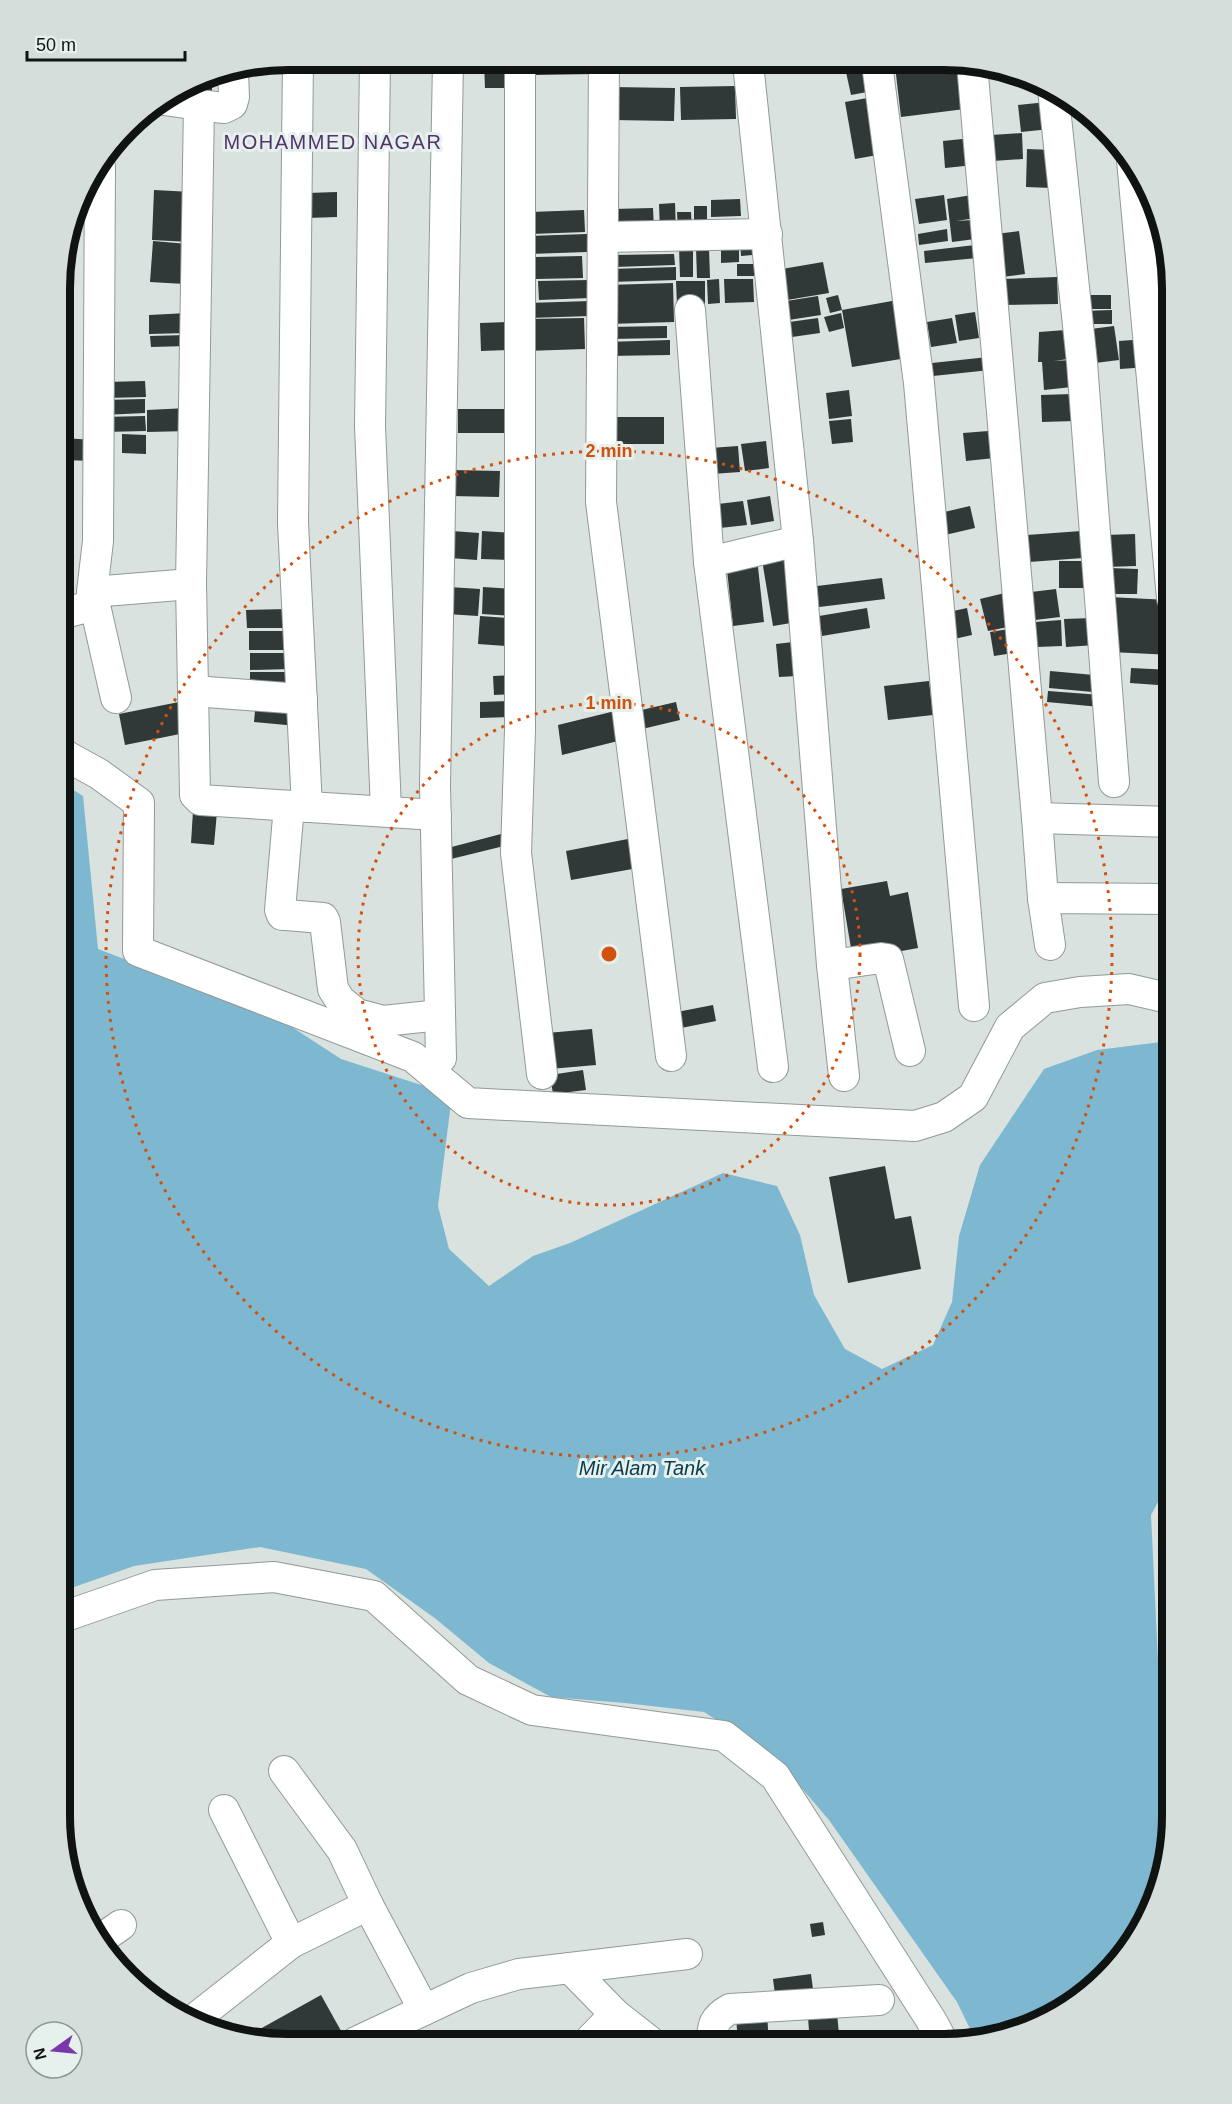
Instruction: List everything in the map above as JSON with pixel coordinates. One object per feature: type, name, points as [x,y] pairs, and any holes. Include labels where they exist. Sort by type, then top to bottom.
[{"type":"street","points":[[298,70],[293,523],[302,699],[298,806],[280,910],[282,915],[323,918],[333,989],[340,1000],[357,1014],[383,1021],[440,1015]]},
{"type":"street","points":[[375,70],[370,426],[386,810]]},
{"type":"street","points":[[441,1058],[436,815],[448,70]]},
{"type":"street","points":[[520,70],[520,730],[516,853],[542,1074]]},
{"type":"street","points":[[604,70],[601,502],[671,1056]]},
{"type":"street","points":[[749,70],[798,542],[832,965],[844,1076]]},
{"type":"street","points":[[878,70],[919,383],[975,1006]]},
{"type":"street","points":[[973,72],[1042,898],[1050,945]]},
{"type":"street","points":[[177,102],[224,108],[232,104],[233,78]]},
{"type":"street","points":[[1054,101],[1082,363],[1114,782]]},
{"type":"street","points":[[200,105],[191,584],[193,788],[195,795],[200,800],[386,810],[436,815]]},
{"type":"street","points":[[100,180],[98,541],[93,599],[116,698]]},
{"type":"street","points":[[1134,184],[1162,488]]},
{"type":"street","points":[[603,237],[766,234]]},
{"type":"street","points":[[690,310],[710,562],[773,1066]]},
{"type":"street","points":[[710,562],[798,542]]},
{"type":"street","points":[[70,610],[93,599],[191,584]]},
{"type":"street","points":[[193,691],[302,699]]},
{"type":"street","points":[[70,758],[99,774],[139,803],[138,951],[413,1057],[468,1104],[915,1126],[944,1117],[973,1097],[1010,1027],[1045,998],[1080,992],[1129,989],[1162,997]]},
{"type":"street","points":[[1037,818],[1162,822]]},
{"type":"street","points":[[1042,898],[1162,899]]},
{"type":"street","points":[[832,965],[888,959],[910,1051]]},
{"type":"street","points":[[70,1615],[155,1585],[274,1577],[374,1596],[468,1680],[532,1710],[724,1736],[775,1776],[938,2034]]},
{"type":"street","points":[[284,1771],[342,1851],[424,2010]]},
{"type":"street","points":[[224,1810],[291,1943]]},
{"type":"street","points":[[200,2015],[291,1943],[368,1905]]},
{"type":"street","points":[[373,2034],[471,1988],[519,1974],[687,1954]]},
{"type":"street","points":[[570,1968],[615,2014],[641,2034]]},
{"type":"street","points":[[712,2034],[718,2016],[730,2009],[879,2000]]},
{"type":"street","points":[[596,2034],[615,2014]]},
{"type":"water","name":"Mir Alam Tank","points":[[70,788],[83,796],[98,949],[278,1018],[341,1059],[452,1095],[438,1206],[449,1249],[489,1286],[533,1256],[570,1243],[723,1173],[777,1186],[800,1235],[814,1295],[845,1349],[882,1369],[933,1345],[952,1302],[959,1236],[980,1165],[1044,1069],[1097,1050],[1162,1042],[1162,1495],[1151,1515],[1162,1744],[1160,1844],[1145,1899],[1125,1937],[1098,1970],[1065,1997],[1040,2011],[1000,2026],[972,2032],[957,2002],[829,1820],[775,1757],[704,1712],[551,1697],[489,1663],[436,1619],[366,1569],[260,1547],[134,1566],[70,1588]]},
{"type":"building","points":[[484,70],[513,70],[514,88],[485,88]]},
{"type":"building","points":[[535,70],[594,70],[594,74],[535,75]]},
{"type":"building","points":[[874,70],[878,90],[851,95],[846,72]]},
{"type":"building","points":[[895,70],[969,72],[973,108],[901,117]]},
{"type":"building","points":[[212,84],[212,91],[196,91]]},
{"type":"building","points":[[735,86],[736,119],[681,120],[680,87]]},
{"type":"building","points":[[612,87],[675,88],[674,121],[612,120]]},
{"type":"building","points":[[873,97],[883,154],[855,159],[845,102]]},
{"type":"building","points":[[1047,102],[1050,129],[1021,132],[1018,105]]},
{"type":"building","points":[[1022,133],[1023,159],[993,161],[991,135]]},
{"type":"building","points":[[972,138],[974,165],[945,168],[943,141]]},
{"type":"building","points":[[1027,149],[1053,150],[1052,188],[1026,187]]},
{"type":"building","points":[[154,190],[192,192],[190,242],[152,240]]},
{"type":"building","points":[[337,192],[337,217],[307,218],[307,193]]},
{"type":"building","points":[[944,195],[947,220],[919,224],[915,199]]},
{"type":"building","points":[[972,195],[976,218],[956,221],[973,220],[975,239],[952,242],[947,199]]},
{"type":"building","points":[[740,199],[741,216],[711,217],[711,200]]},
{"type":"building","points":[[675,203],[676,232],[660,232],[659,204]]},
{"type":"building","points":[[694,206],[707,206],[707,233],[694,233]]},
{"type":"building","points":[[653,208],[654,230],[614,232],[613,209]]},
{"type":"building","points":[[584,210],[585,232],[531,234],[531,212]]},
{"type":"building","points":[[677,212],[691,212],[692,231],[678,231]]},
{"type":"building","points":[[947,229],[948,241],[919,245],[918,234]]},
{"type":"building","points":[[1019,231],[1025,274],[1002,277],[996,234]]},
{"type":"building","points":[[587,234],[587,252],[529,254],[528,236]]},
{"type":"building","points":[[740,240],[764,254],[741,256]]},
{"type":"building","points":[[153,241],[188,244],[185,284],[150,282]]},
{"type":"building","points":[[721,242],[739,242],[739,262],[721,263]]},
{"type":"building","points":[[975,245],[977,258],[925,263],[924,251]]},
{"type":"building","points":[[679,247],[693,247],[693,277],[680,277]]},
{"type":"building","points":[[696,248],[709,248],[710,278],[697,278]]},
{"type":"building","points":[[674,254],[675,265],[614,267],[614,255]]},
{"type":"building","points":[[582,256],[583,278],[536,279],[535,257]]},
{"type":"building","points":[[823,262],[829,293],[781,301],[776,270]]},
{"type":"building","points":[[737,264],[754,264],[754,276],[737,276]]},
{"type":"building","points":[[676,267],[676,280],[610,282],[610,269]]},
{"type":"building","points":[[1057,277],[1058,304],[1002,305],[1001,279]]},
{"type":"building","points":[[719,279],[720,303],[708,304],[707,280]]},
{"type":"building","points":[[724,279],[753,279],[754,302],[725,303]]},
{"type":"building","points":[[589,280],[590,298],[539,300],[538,281]]},
{"type":"building","points":[[676,281],[705,281],[705,305],[677,306]]},
{"type":"building","points":[[673,283],[674,322],[608,324],[607,285]]},
{"type":"building","points":[[838,295],[842,310],[830,313],[826,298]]},
{"type":"building","points":[[1081,295],[1111,295],[1111,309],[1081,309]]},
{"type":"building","points":[[818,296],[821,315],[782,321],[780,302]]},
{"type":"building","points":[[903,299],[913,357],[852,367],[842,310]]},
{"type":"building","points":[[590,301],[591,316],[528,318],[528,303]]},
{"type":"building","points":[[1112,310],[1112,324],[1082,324],[1082,311]]},
{"type":"building","points":[[975,312],[979,338],[959,341],[955,315]]},
{"type":"building","points":[[188,313],[188,333],[149,334],[149,315]]},
{"type":"building","points":[[841,313],[844,328],[829,332],[824,317]]},
{"type":"building","points":[[584,318],[585,349],[526,351],[525,319]]},
{"type":"building","points":[[818,318],[820,333],[785,338],[782,323]]},
{"type":"building","points":[[952,318],[957,343],[931,347],[927,322]]},
{"type":"building","points":[[508,322],[509,350],[481,351],[480,323]]},
{"type":"building","points":[[667,326],[667,338],[608,339],[608,327]]},
{"type":"building","points":[[1114,326],[1119,360],[1087,364],[1083,330]]},
{"type":"building","points":[[1066,330],[1068,359],[1054,361],[1070,360],[1072,387],[1044,390],[1042,362],[1038,362],[1039,332]]},
{"type":"building","points":[[187,335],[188,346],[151,347],[150,336]]},
{"type":"building","points":[[1146,339],[1148,367],[1120,369],[1119,341]]},
{"type":"building","points":[[670,340],[670,355],[607,356],[606,342]]},
{"type":"building","points":[[988,357],[990,370],[933,376],[932,363]]},
{"type":"building","points":[[145,381],[146,397],[105,398],[105,382]]},
{"type":"building","points":[[849,390],[852,416],[829,419],[826,393]]},
{"type":"building","points":[[1072,394],[1074,421],[1042,422],[1041,395]]},
{"type":"building","points":[[145,399],[145,413],[103,415],[103,400]]},
{"type":"building","points":[[188,408],[189,431],[147,432],[147,410]]},
{"type":"building","points":[[458,409],[513,409],[514,433],[458,433]]},
{"type":"building","points":[[145,416],[146,431],[104,432],[103,417]]},
{"type":"building","points":[[612,417],[664,417],[664,444],[613,444]]},
{"type":"building","points":[[851,419],[853,442],[832,444],[829,421]]},
{"type":"building","points":[[1001,430],[1004,457],[966,461],[963,433]]},
{"type":"building","points":[[122,434],[146,435],[146,454],[122,453]]},
{"type":"building","points":[[70,438],[95,440],[95,461],[70,460]]},
{"type":"building","points":[[766,441],[769,468],[745,471],[741,444]]},
{"type":"building","points":[[738,446],[740,472],[712,474],[710,448]]},
{"type":"building","points":[[451,470],[500,471],[499,497],[451,496]]},
{"type":"building","points":[[770,496],[774,521],[751,525],[747,500]]},
{"type":"building","points":[[743,501],[747,525],[720,528],[718,504]]},
{"type":"building","points":[[970,506],[975,528],[945,535],[940,513]]},
{"type":"building","points":[[452,531],[479,533],[477,560],[450,558]]},
{"type":"building","points":[[482,531],[513,533],[512,560],[481,559]]},
{"type":"building","points":[[1081,531],[1083,558],[1029,562],[1027,535]]},
{"type":"building","points":[[1135,534],[1136,566],[1106,567],[1105,535]]},
{"type":"building","points":[[792,555],[803,621],[773,626],[762,560]]},
{"type":"building","points":[[1059,561],[1090,561],[1090,588],[1059,588]]},
{"type":"building","points":[[758,567],[764,622],[733,626],[727,570]]},
{"type":"building","points":[[1109,568],[1138,569],[1137,594],[1108,594]]},
{"type":"building","points":[[882,578],[885,599],[819,607],[817,586]]},
{"type":"building","points":[[449,587],[480,589],[478,616],[447,614]]},
{"type":"building","points":[[483,587],[515,589],[514,616],[482,614]]},
{"type":"building","points":[[1056,589],[1060,617],[1035,620],[1031,592]]},
{"type":"building","points":[[1009,592],[1013,626],[988,631],[980,599]]},
{"type":"building","points":[[1109,597],[1162,600],[1162,655],[1111,652]]},
{"type":"building","points":[[867,608],[870,628],[822,636],[819,616]]},
{"type":"building","points":[[967,608],[972,635],[954,639],[949,612]]},
{"type":"building","points":[[288,609],[289,628],[247,628],[246,610]]},
{"type":"building","points":[[480,616],[508,618],[506,646],[478,644]]},
{"type":"building","points":[[1093,618],[1095,645],[1066,647],[1064,619]]},
{"type":"building","points":[[1061,620],[1062,646],[1037,647],[1035,622]]},
{"type":"building","points":[[1015,628],[1020,652],[994,656],[990,632]]},
{"type":"building","points":[[249,631],[288,631],[289,650],[249,650]]},
{"type":"building","points":[[793,642],[797,676],[779,677],[776,644]]},
{"type":"building","points":[[250,653],[291,653],[291,669],[250,670]]},
{"type":"building","points":[[1131,668],[1162,670],[1162,685],[1130,683]]},
{"type":"building","points":[[1050,671],[1094,675],[1093,692],[1049,688]]},
{"type":"building","points":[[250,672],[294,672],[294,695],[250,694]]},
{"type":"building","points":[[518,675],[518,694],[494,695],[493,676]]},
{"type":"building","points":[[929,681],[933,715],[888,720],[884,686]]},
{"type":"building","points":[[1048,691],[1101,695],[1100,707],[1047,702]]},
{"type":"building","points":[[256,700],[299,704],[297,726],[254,722]]},
{"type":"building","points":[[513,701],[513,717],[480,718],[480,702]]},
{"type":"building","points":[[179,702],[185,733],[125,745],[119,714]]},
{"type":"building","points":[[676,702],[680,720],[638,730],[633,712]]},
{"type":"building","points":[[615,711],[622,740],[562,755],[558,725]]},
{"type":"building","points":[[193,811],[217,812],[214,845],[191,843]]},
{"type":"building","points":[[501,834],[504,846],[447,860],[444,849]]},
{"type":"building","points":[[633,838],[638,868],[571,880],[566,851]]},
{"type":"building","points":[[887,881],[890,896],[908,892],[918,948],[853,960],[841,889]]},
{"type":"building","points":[[713,1005],[716,1021],[681,1028],[677,1012]]},
{"type":"building","points":[[592,1029],[596,1065],[550,1069],[547,1033]]},
{"type":"building","points":[[583,1070],[586,1090],[553,1094],[550,1075]]},
{"type":"building","points":[[885,1166],[895,1219],[911,1216],[921,1269],[848,1283],[829,1177]]},
{"type":"building","points":[[823,1922],[825,1935],[812,1937],[810,1924]]},
{"type":"building","points":[[811,1974],[814,1997],[776,2002],[773,1979]]},
{"type":"building","points":[[321,1995],[343,2034],[289,2034],[262,2032],[260,2029]]},
{"type":"building","points":[[767,2014],[768,2034],[737,2034],[736,2016]]},
{"type":"building","points":[[837,2014],[839,2034],[809,2034],[808,2017]]},
{"type":"district","name":"MOHAMMED NAGAR","points":[[333,142]]}]
